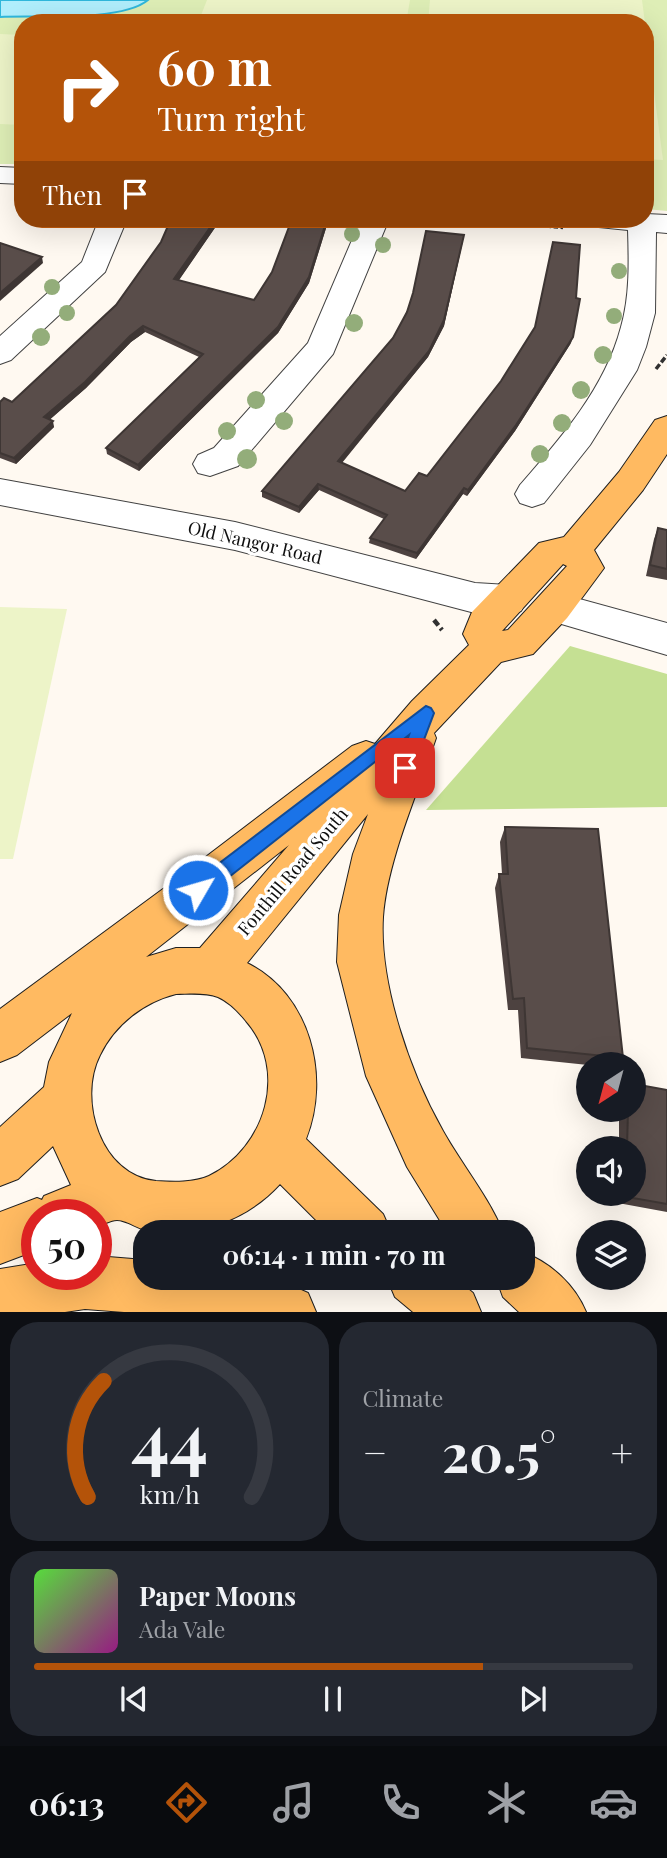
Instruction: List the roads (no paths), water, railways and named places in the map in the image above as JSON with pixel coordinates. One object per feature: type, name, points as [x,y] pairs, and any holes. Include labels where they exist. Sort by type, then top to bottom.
[{"type":"main road","points":[[490,649],[482,634],[483,628],[552,553],[575,548],[631,481],[667,428]]},
{"type":"main road","name":"Fonthill Road South","points":[[210,972],[426,713],[490,649],[519,643],[554,607],[586,568],[575,548]]},
{"type":"main road","points":[[0,1038],[198,890],[426,713]]},
{"type":"main road","points":[[426,713],[375,854],[361,915],[360,962],[390,1076],[425,1149],[469,1220]]},
{"type":"main road","points":[[176,971],[210,972],[242,984],[268,1006],[286,1035],[295,1071],[292,1110],[277,1146],[253,1176],[222,1198],[186,1209],[150,1207],[117,1194],[90,1169],[72,1136],[67,1098],[72,1062],[88,1028],[113,999],[143,980],[176,971]]},
{"type":"main road","points":[[0,1161],[67,1098]]},
{"type":"main road","points":[[277,1146],[353,1220]]},
{"type":"main road","points":[[103,1199],[117,1194]]},
{"type":"main road","points":[[0,1238],[21,1230]]},
{"type":"main road","points":[[0,1296],[85,1282],[254,1296],[289,1312]]},
{"type":"main road","points":[[428,1290],[454,1312]]},
{"type":"main road","points":[[535,1290],[559,1312]]},
{"type":"street","points":[[532,494],[582,432],[622,366],[637,328],[655,224]]},
{"type":"street","points":[[0,353],[95,266],[110,228]]},
{"type":"street","points":[[210,464],[226,457],[322,347],[371,228]]},
{"type":"street","points":[[631,481],[667,445]]},
{"type":"street","name":"Old Nangor Road","points":[[0,492],[235,536],[475,598],[508,600]]},
{"type":"street","points":[[554,607],[667,639]]},
{"type":"water","points":[[0,0],[148,0],[136,7],[106,14],[14,14],[14,17],[0,17]]}]
